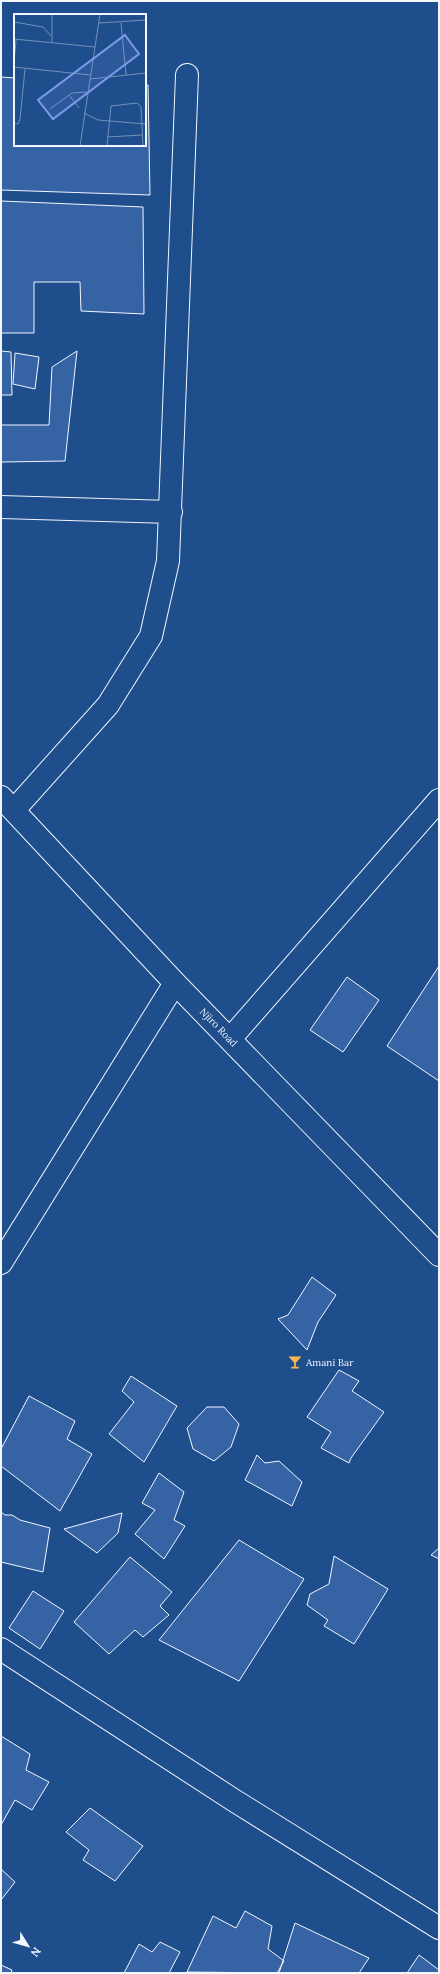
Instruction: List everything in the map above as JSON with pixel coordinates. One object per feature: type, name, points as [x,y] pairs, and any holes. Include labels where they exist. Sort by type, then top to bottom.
[{"type":"street","points":[[8,804],[108,704],[151,636],[168,561],[187,75]]},
{"type":"street","points":[[1,506],[171,512]]},
{"type":"street","points":[[230,1039],[439,800]]},
{"type":"street","name":"Njiro Road","points":[[8,804],[175,983],[439,1255]]},
{"type":"street","points":[[1,1263],[175,983]]},
{"type":"street","points":[[1,1649],[235,1801],[439,1928]]},
{"type":"building","points":[[1,77],[14,78],[14,146],[146,146],[146,85],[148,85],[150,195],[1,190]]},
{"type":"building","points":[[1,201],[143,207],[144,314],[81,311],[80,282],[34,282],[34,333],[1,333]]},
{"type":"building","points":[[1,351],[11,352],[12,395],[1,395]]},
{"type":"building","points":[[77,351],[65,461],[1,462],[1,425],[49,425],[52,367]]},
{"type":"building","points":[[15,353],[39,357],[35,389],[13,384]]},
{"type":"building","points":[[439,966],[439,1081],[387,1046]]},
{"type":"building","points":[[347,977],[379,1000],[343,1052],[310,1030]]},
{"type":"building","points":[[312,1277],[336,1295],[318,1322],[307,1350],[278,1319],[288,1315]]},
{"type":"building","points":[[339,1370],[359,1381],[352,1391],[384,1412],[349,1463],[321,1448],[331,1432],[307,1417]]},
{"type":"building","points":[[131,1376],[177,1406],[144,1462],[109,1434],[134,1402],[122,1391]]},
{"type":"building","points":[[29,1396],[75,1421],[67,1439],[92,1454],[60,1511],[1,1466],[1,1449]]},
{"type":"building","points":[[207,1407],[224,1407],[239,1424],[231,1447],[214,1461],[193,1449],[187,1428]]},
{"type":"building","points":[[257,1455],[265,1463],[279,1461],[302,1482],[292,1506],[245,1480]]},
{"type":"building","points":[[159,1473],[184,1492],[174,1520],[185,1526],[164,1559],[135,1534],[155,1510],[142,1503]]},
{"type":"building","points":[[1,1512],[5,1515],[12,1515],[20,1520],[50,1528],[43,1572],[1,1562]]},
{"type":"building","points":[[122,1513],[118,1533],[97,1553],[64,1529]]},
{"type":"building","points":[[239,1540],[304,1579],[239,1681],[159,1640]]},
{"type":"building","points":[[439,1548],[439,1559],[431,1555]]},
{"type":"building","points":[[334,1556],[388,1589],[354,1644],[324,1626],[328,1620],[307,1605],[310,1594],[329,1584]]},
{"type":"building","points":[[130,1557],[172,1592],[160,1606],[169,1615],[143,1637],[135,1630],[109,1654],[74,1622]]},
{"type":"building","points":[[33,1591],[64,1611],[40,1649],[9,1628]]},
{"type":"building","points":[[1,1736],[30,1754],[26,1770],[49,1782],[32,1810],[15,1800],[1,1825]]},
{"type":"building","points":[[90,1808],[143,1846],[115,1881],[83,1860],[89,1850],[66,1832]]},
{"type":"building","points":[[1,1869],[15,1882],[1,1900]]},
{"type":"building","points":[[245,1911],[272,1926],[268,1949],[284,1961],[277,1973],[187,1972],[213,1916],[236,1928]]},
{"type":"building","points":[[295,1923],[369,1958],[359,1973],[279,1973]]},
{"type":"building","points":[[160,1942],[180,1952],[169,1973],[124,1973],[139,1944],[152,1952]]},
{"type":"building","points":[[419,1955],[439,1970],[439,1973],[407,1973]]},
{"type":"building","points":[[1,1965],[12,1970],[11,1973],[1,1973]]},
{"type":"place","name":"Amani Bar","points":[[295,1362]]}]
